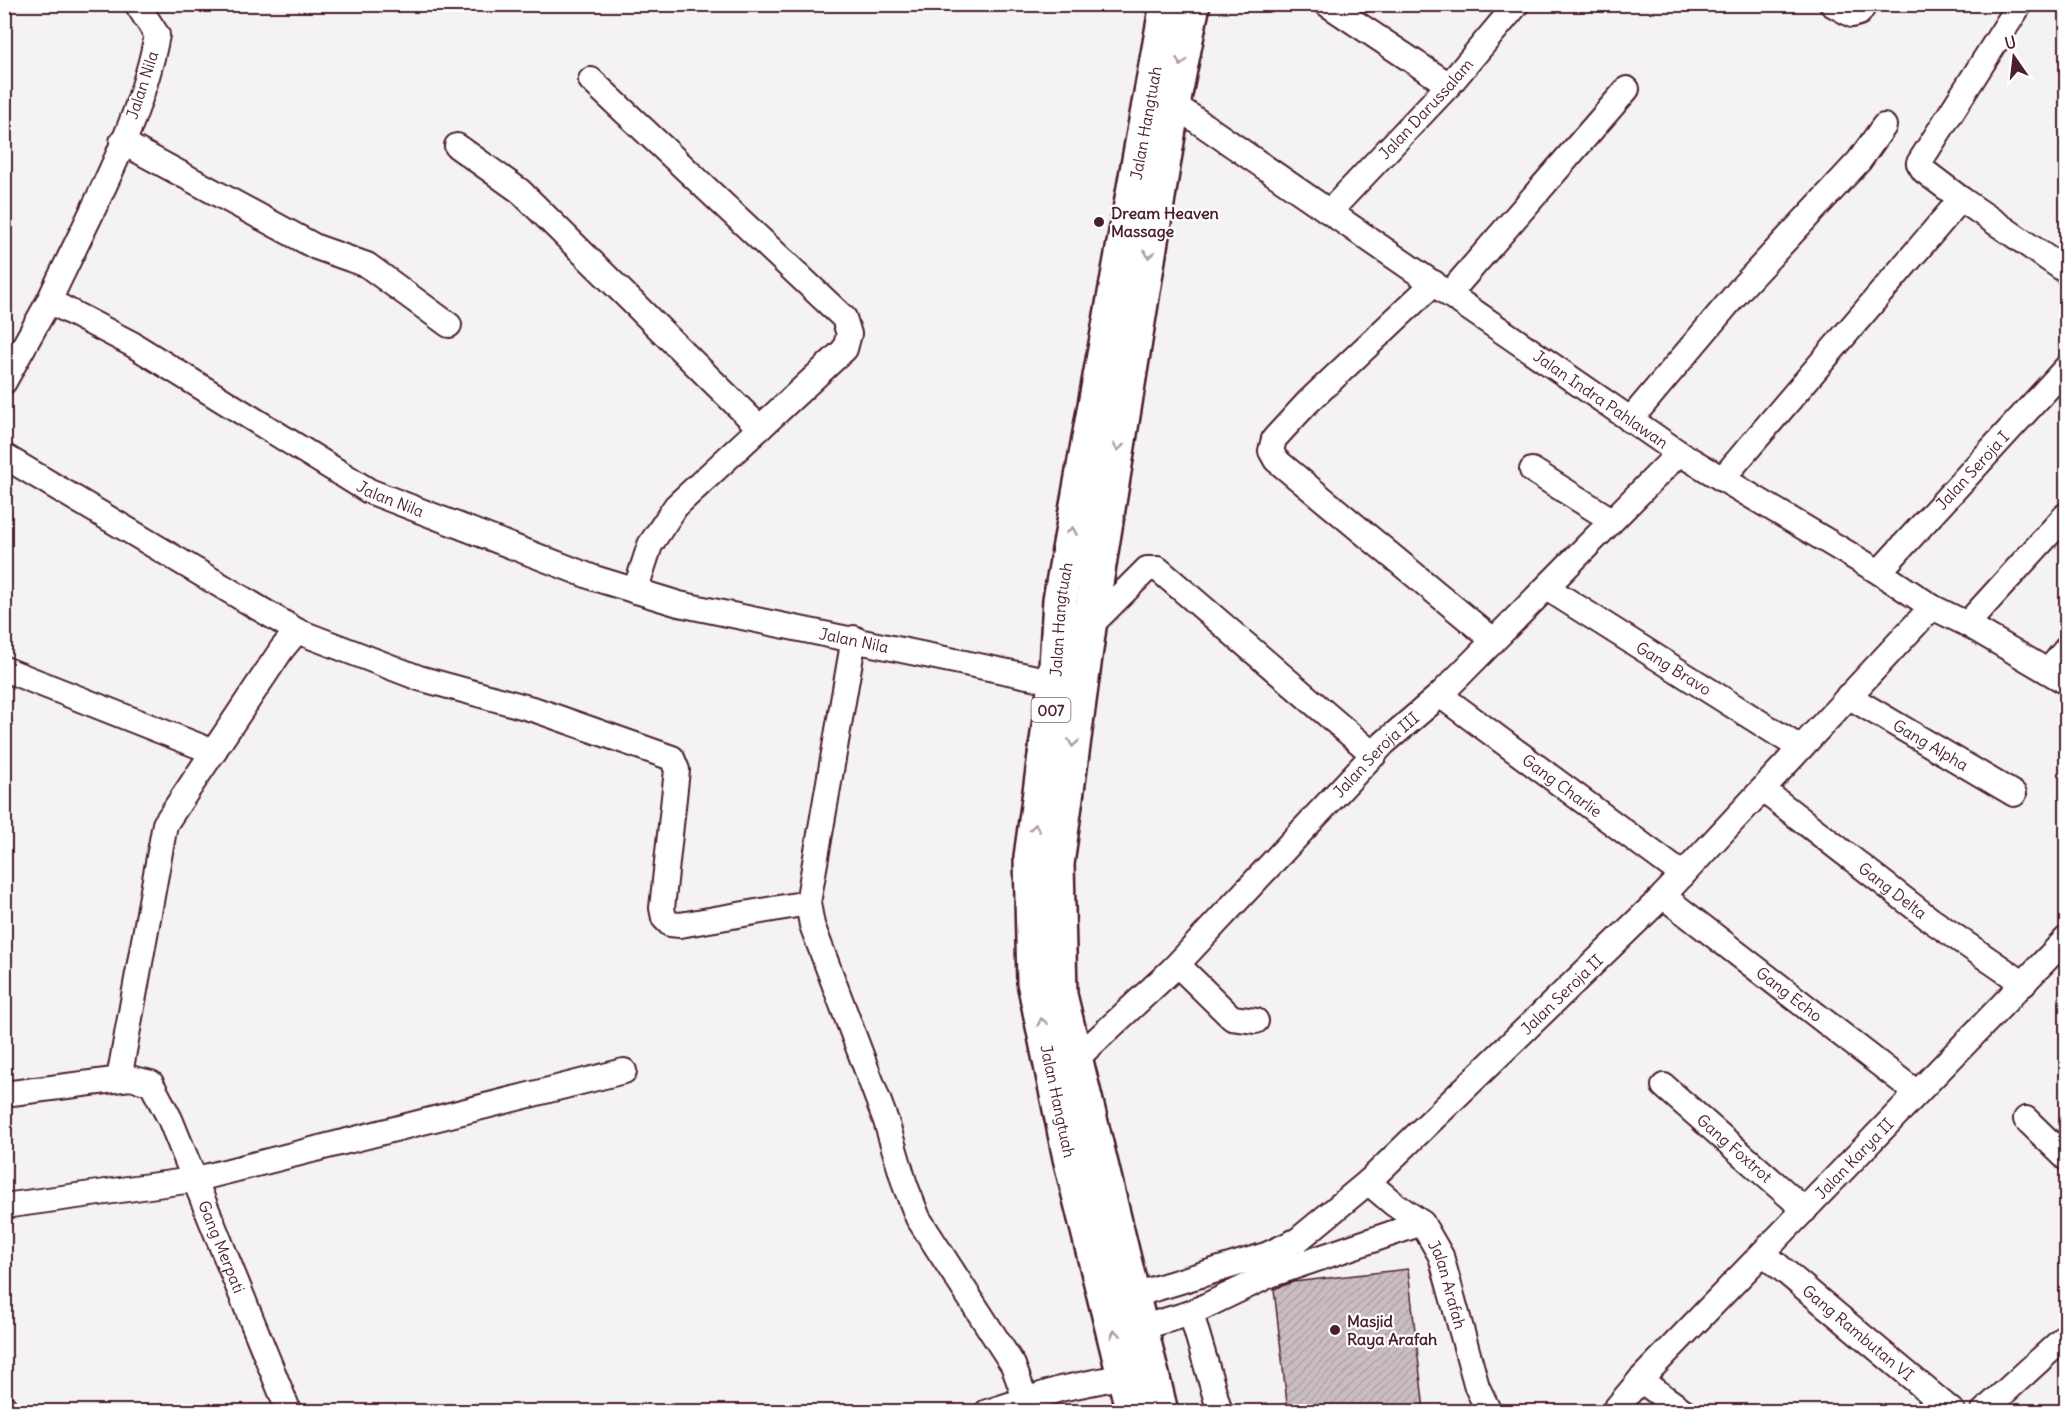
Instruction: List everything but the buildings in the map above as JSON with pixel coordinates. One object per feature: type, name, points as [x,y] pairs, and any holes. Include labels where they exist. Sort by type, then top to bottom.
[{"type":"highway","name":"Jalan Hangtuah","points":[[1161,1412],[1131,1296],[1084,1156],[1034,982],[1031,945],[1031,857],[1068,685],[1089,627],[1161,103],[1167,4]]},
{"type":"highway","name":"Jalan Hangtuah","points":[[1133,1412],[1124,1376],[1084,1156],[1075,1060],[1060,995],[1057,864],[1068,685],[1060,600],[1161,103],[1192,4]]},
{"type":"street","points":[[1327,4],[1449,85]]},
{"type":"street","name":"Jalan Darussalam","points":[[1330,211],[1449,85],[1517,4]]},
{"type":"street","points":[[1832,4],[1852,15],[1859,13],[1865,4]]},
{"type":"street","points":[[2020,4],[1924,152],[1919,164],[1924,171],[1961,199],[2067,271]]},
{"type":"street","name":"Jalan Nila","points":[[148,10],[157,35],[152,61],[122,142],[49,301],[132,344],[369,491],[583,574],[679,604],[854,638],[1068,685]]},
{"type":"street","points":[[591,80],[844,318],[849,334],[845,349],[676,506],[650,545],[635,591]]},
{"type":"street","points":[[1493,640],[1282,465],[1271,451],[1274,439],[1308,402],[1441,289],[1627,89]]},
{"type":"street","name":"Jalan Indra Pahlawan","points":[[1161,103],[1330,211],[1679,453],[1879,572],[1932,607],[1967,624],[2057,676]]},
{"type":"street","points":[[1630,420],[1742,287],[1858,161],[1884,126]]},
{"type":"street","points":[[122,142],[316,248],[367,265],[449,325]]},
{"type":"street","points":[[457,146],[520,190],[760,428]]},
{"type":"street","points":[[1722,479],[1961,199]]},
{"type":"street","points":[[4,382],[49,301]]},
{"type":"street","name":"Jalan Seroja I","points":[[1879,572],[2067,368]]},
{"type":"street","name":"Jalan Seroja III","points":[[1075,1060],[1174,968],[1394,733],[1440,695],[1547,588],[1610,519],[1679,453]]},
{"type":"street","points":[[4,456],[297,631],[419,678],[536,710],[672,758],[677,770],[662,908],[664,918],[670,924],[680,925],[808,903]]},
{"type":"street","points":[[1532,470],[1610,519]]},
{"type":"street","points":[[1967,624],[2067,515]]},
{"type":"street","points":[[1089,627],[1147,570],[1158,569],[1374,755]]},
{"type":"street","name":"Gang Bravo","points":[[1547,588],[1800,748]]},
{"type":"street","name":"Jalan Seroja II","points":[[1131,1296],[1255,1259],[1298,1240],[1368,1182],[1664,896],[1932,607]]},
{"type":"street","points":[[4,1094],[119,1079],[165,824],[282,648],[297,631]]},
{"type":"street","points":[[854,638],[808,903],[812,925],[886,1121],[918,1218],[965,1287],[1013,1365],[1025,1398]]},
{"type":"street","points":[[2057,676],[2067,649]]},
{"type":"street","points":[[4,669],[214,752]]},
{"type":"street","name":"Gang Charlie","points":[[1440,695],[1683,875]]},
{"type":"street","name":"Gang Alpha","points":[[1848,696],[2014,794]]},
{"type":"street","name":"Gang Delta","points":[[1763,790],[1931,920],[2024,984]]},
{"type":"street","name":"Gang Echo","points":[[1664,896],[1917,1093]]},
{"type":"street","name":"Jalan Karya II","points":[[1613,1412],[1640,1380],[2067,939]]},
{"type":"street","points":[[1174,968],[1182,969],[1232,1018],[1256,1021]]},
{"type":"street","points":[[4,1206],[193,1180],[624,1071]]},
{"type":"street","name":"Gang Merpati","points":[[119,1079],[130,1078],[151,1083],[170,1119],[289,1412]]},
{"type":"street","name":"Gang Foxtrot","points":[[1664,1086],[1805,1210]]},
{"type":"street","points":[[2026,1119],[2067,1158]]},
{"type":"street","name":"Jalan Arafah","points":[[1368,1182],[1394,1204],[1422,1222],[1441,1256],[1477,1387],[1489,1412]]},
{"type":"street","points":[[1140,1328],[1191,1313],[1270,1275],[1422,1222]]},
{"type":"street","name":"Gang Rambutan VI","points":[[1763,1253],[1953,1412]]},
{"type":"street","points":[[1191,1313],[1220,1412]]},
{"type":"street","points":[[1983,1412],[2067,1336]]},
{"type":"street","points":[[987,1412],[1025,1398],[1124,1376]]},
{"type":"street","points":[[1640,1380],[1685,1412]]},
{"type":"street","points":[[4,1407],[6,1412]]},
{"type":"place","name":"Dream Heaven Massage","points":[[1099,222]]},
{"type":"place","name":"Masjid Raya Arafah","points":[[1335,1330]]}]
